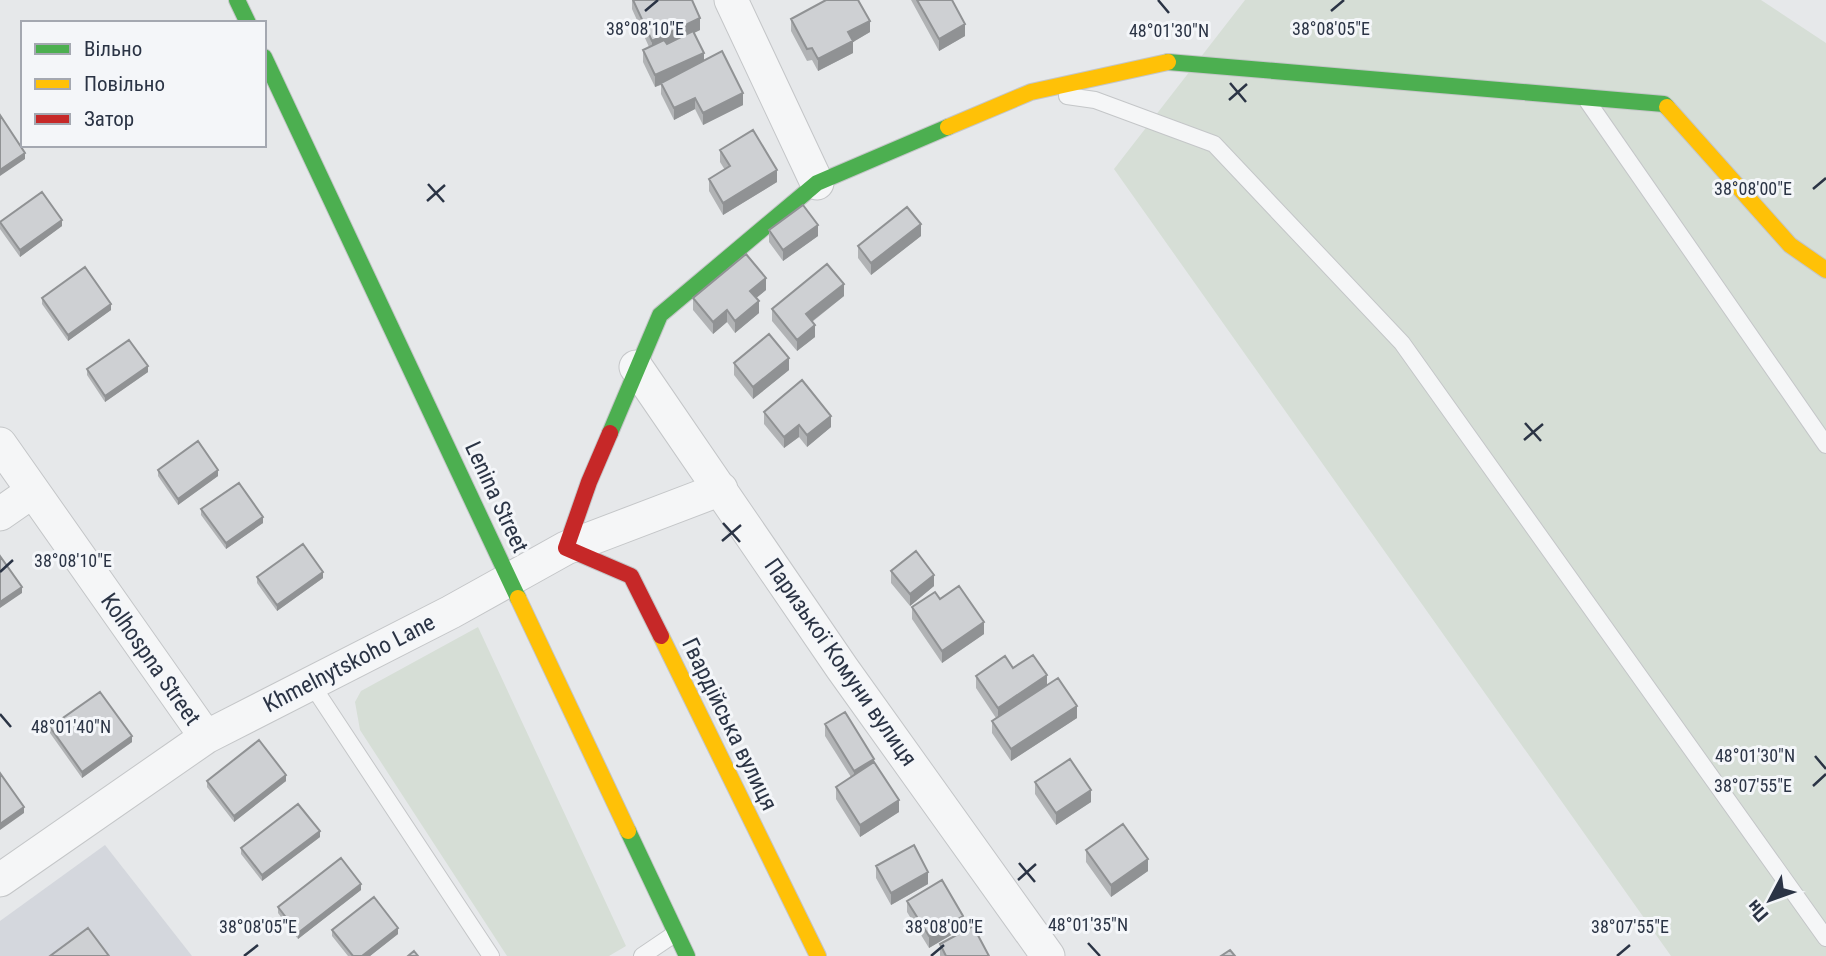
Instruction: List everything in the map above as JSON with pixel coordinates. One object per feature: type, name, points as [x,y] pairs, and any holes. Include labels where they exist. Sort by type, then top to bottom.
[{"type":"street","points":[[237,0],[247,21]]},
{"type":"street","points":[[731,0],[817,183]]},
{"type":"street","name":"Lenina Street","points":[[266,61],[687,956]]},
{"type":"street","points":[[566,548],[589,482],[660,316],[817,183],[1031,92],[1172,61],[1664,104],[1790,244],[1826,270]]},
{"type":"street","name":"Паризької Комуни вулиця","points":[[636,367],[842,668],[1048,956]]},
{"type":"street","name":"Kolhospna Street","points":[[0,444],[206,737]]},
{"type":"street","name":"Khmelnytskoho Lane","points":[[0,880],[206,737],[511,580],[566,548],[721,489]]},
{"type":"street","points":[[0,514],[33,491]]},
{"type":"street","name":"Гвардійська вулиця","points":[[566,548],[631,576],[818,956]]},
{"type":"lane","points":[[1031,92],[1095,100],[1214,144],[1402,343],[1826,939]]},
{"type":"lane","points":[[1583,96],[1826,445]]},
{"type":"lane","points":[[310,682],[491,956]]},
{"type":"lane","points":[[642,956],[676,933]]},
{"type":"shaded area","points":[[1245,0],[1761,0],[1826,43],[1826,956],[1671,956],[1114,169]]},
{"type":"shaded area","points":[[478,627],[626,946],[609,956],[507,956],[360,730],[355,702],[361,691]]},
{"type":"shaded area","points":[[105,845],[192,956],[0,956],[0,921]]},
{"type":"building","points":[[633,0],[692,0],[700,18],[652,41]]},
{"type":"building","points":[[826,0],[858,0],[870,21],[848,32],[853,41],[818,59],[812,48],[807,49],[791,19]]},
{"type":"building","points":[[917,0],[952,0],[965,24],[939,39]]},
{"type":"building","points":[[693,31],[704,53],[655,75],[643,50],[664,40],[667,44]]},
{"type":"building","points":[[722,51],[743,93],[703,113],[695,98],[674,108],[661,83]]},
{"type":"building","points":[[0,115],[25,153],[0,170]]},
{"type":"building","points":[[753,130],[777,170],[723,203],[709,179],[730,166],[720,150]]},
{"type":"building","points":[[42,192],[62,220],[20,250],[0,222]]},
{"type":"building","points":[[803,205],[818,225],[783,250],[769,230]]},
{"type":"building","points":[[907,207],[921,224],[871,263],[858,246]]},
{"type":"building","points":[[746,254],[766,278],[750,291],[759,301],[735,321],[727,310],[713,322],[693,298]]},
{"type":"building","points":[[827,264],[844,284],[806,314],[815,325],[797,340],[772,309]]},
{"type":"building","points":[[85,267],[111,304],[68,335],[42,298]]},
{"type":"building","points":[[769,334],[789,358],[753,387],[734,363]]},
{"type":"building","points":[[129,340],[148,366],[105,396],[87,369]]},
{"type":"building","points":[[802,380],[831,416],[807,435],[799,425],[784,437],[764,412]]},
{"type":"building","points":[[198,441],[218,470],[178,499],[158,470]]},
{"type":"building","points":[[239,483],[263,517],[226,543],[201,509]]},
{"type":"building","points":[[303,544],[323,572],[277,605],[257,577]]},
{"type":"building","points":[[916,551],[934,575],[910,594],[891,571]]},
{"type":"building","points":[[0,556],[22,587],[0,602]]},
{"type":"building","points":[[959,586],[984,622],[942,651],[912,607],[935,592],[940,599]]},
{"type":"building","points":[[1033,655],[1047,675],[998,708],[976,676],[1005,656],[1013,668]]},
{"type":"building","points":[[1058,678],[1077,706],[1011,749],[992,721]]},
{"type":"building","points":[[100,692],[132,736],[82,772],[50,727]]},
{"type":"building","points":[[845,712],[874,759],[854,771],[825,724]]},
{"type":"building","points":[[259,740],[286,775],[234,816],[207,781]]},
{"type":"building","points":[[1070,759],[1091,790],[1056,813],[1035,782]]},
{"type":"building","points":[[874,762],[899,800],[860,825],[836,787]]},
{"type":"building","points":[[0,773],[24,807],[0,824]]},
{"type":"building","points":[[298,804],[320,831],[262,875],[241,848]]},
{"type":"building","points":[[1123,824],[1148,859],[1111,885],[1086,850]]},
{"type":"building","points":[[914,845],[928,872],[891,893],[876,866]]},
{"type":"building","points":[[341,858],[361,884],[298,933],[278,907]]},
{"type":"building","points":[[942,880],[963,916],[929,936],[907,901]]},
{"type":"building","points":[[374,897],[398,928],[362,956],[353,956],[332,930]]},
{"type":"building","points":[[973,926],[989,956],[946,956],[940,944]]},
{"type":"building","points":[[88,928],[109,956],[50,956]]},
{"type":"building","points":[[1230,950],[1235,956],[1221,956]]},
{"type":"traffic: fast","points":[[237,0],[247,21]]},
{"type":"traffic: fast","points":[[266,61],[518,598]]},
{"type":"traffic: fast","points":[[1168,62],[1664,104],[1667,107]]},
{"type":"traffic: fast","points":[[610,433],[660,315],[817,183],[948,127]]},
{"type":"traffic: fast","points":[[628,831],[687,956]]},
{"type":"traffic: slow","points":[[948,127],[1031,92],[1168,62]]},
{"type":"traffic: slow","points":[[1667,107],[1790,245],[1826,270]]},
{"type":"traffic: slow","points":[[518,598],[628,831]]},
{"type":"traffic: slow","points":[[661,636],[818,956]]},
{"type":"traffic: jam","points":[[610,433],[589,482],[566,548],[631,576],[661,636]]}]
